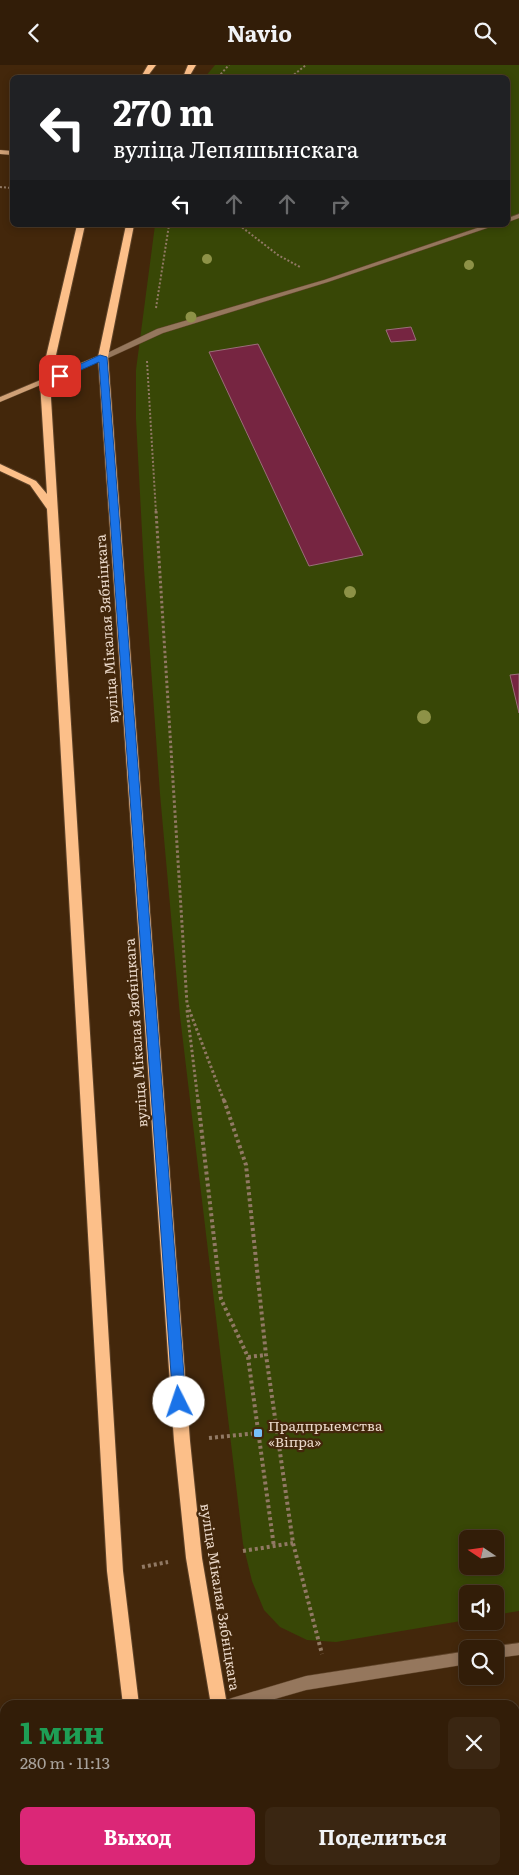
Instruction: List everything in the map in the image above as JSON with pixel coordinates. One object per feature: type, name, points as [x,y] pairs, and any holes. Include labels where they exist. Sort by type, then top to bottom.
[{"type":"main road","points":[[81,227],[45,382],[115,1571],[130,1700]]},
{"type":"main road","name":"вуліца Мікалая Зябніцкага","points":[[130,227],[103,357],[182,1441],[194,1558],[218,1700]]},
{"type":"main road","points":[[0,400],[103,357]]},
{"type":"main road","points":[[0,467],[33,483],[54,511]]},
{"type":"street","points":[[103,357],[160,331],[326,281],[487,227]]},
{"type":"street","points":[[504,1652],[519,1649]]},
{"type":"street","points":[[249,1700],[306,1683],[459,1658]]},
{"type":"path","points":[[220,75],[230,65]]},
{"type":"path","points":[[294,75],[306,65]]},
{"type":"path","points":[[156,309],[169,227]]},
{"type":"path","points":[[242,227],[278,255],[326,281]]},
{"type":"path","points":[[149,351],[147,361],[187,1004],[220,1299],[248,1357],[274,1547]]},
{"type":"path","points":[[187,1004],[218,1083],[246,1165],[266,1355],[293,1543],[321,1648]]},
{"type":"path","points":[[248,1357],[266,1355]]},
{"type":"path","points":[[182,1441],[258,1433]]},
{"type":"path","points":[[243,1551],[293,1543]]},
{"type":"path","points":[[134,1568],[175,1561]]},
{"type":"green space","points":[[215,65],[519,65],[519,1611],[504,1614],[504,1585],[459,1585],[459,1621],[336,1642],[307,1640],[280,1627],[264,1610],[252,1581],[243,1544],[180,1016],[160,794],[144,569],[136,419],[136,370],[155,227],[510,227],[510,75],[207,75]]},
{"type":"building","points":[[411,327],[416,340],[391,342],[386,330]]},
{"type":"building","points":[[258,344],[363,555],[309,566],[209,352]]},
{"type":"building","points":[[519,674],[519,713],[510,675]]},
{"type":"place","name":"Прадпрыемства «Віпра»","points":[[258,1433]]},
{"type":"route","points":[[60,376],[103,357],[179,1402]]}]
